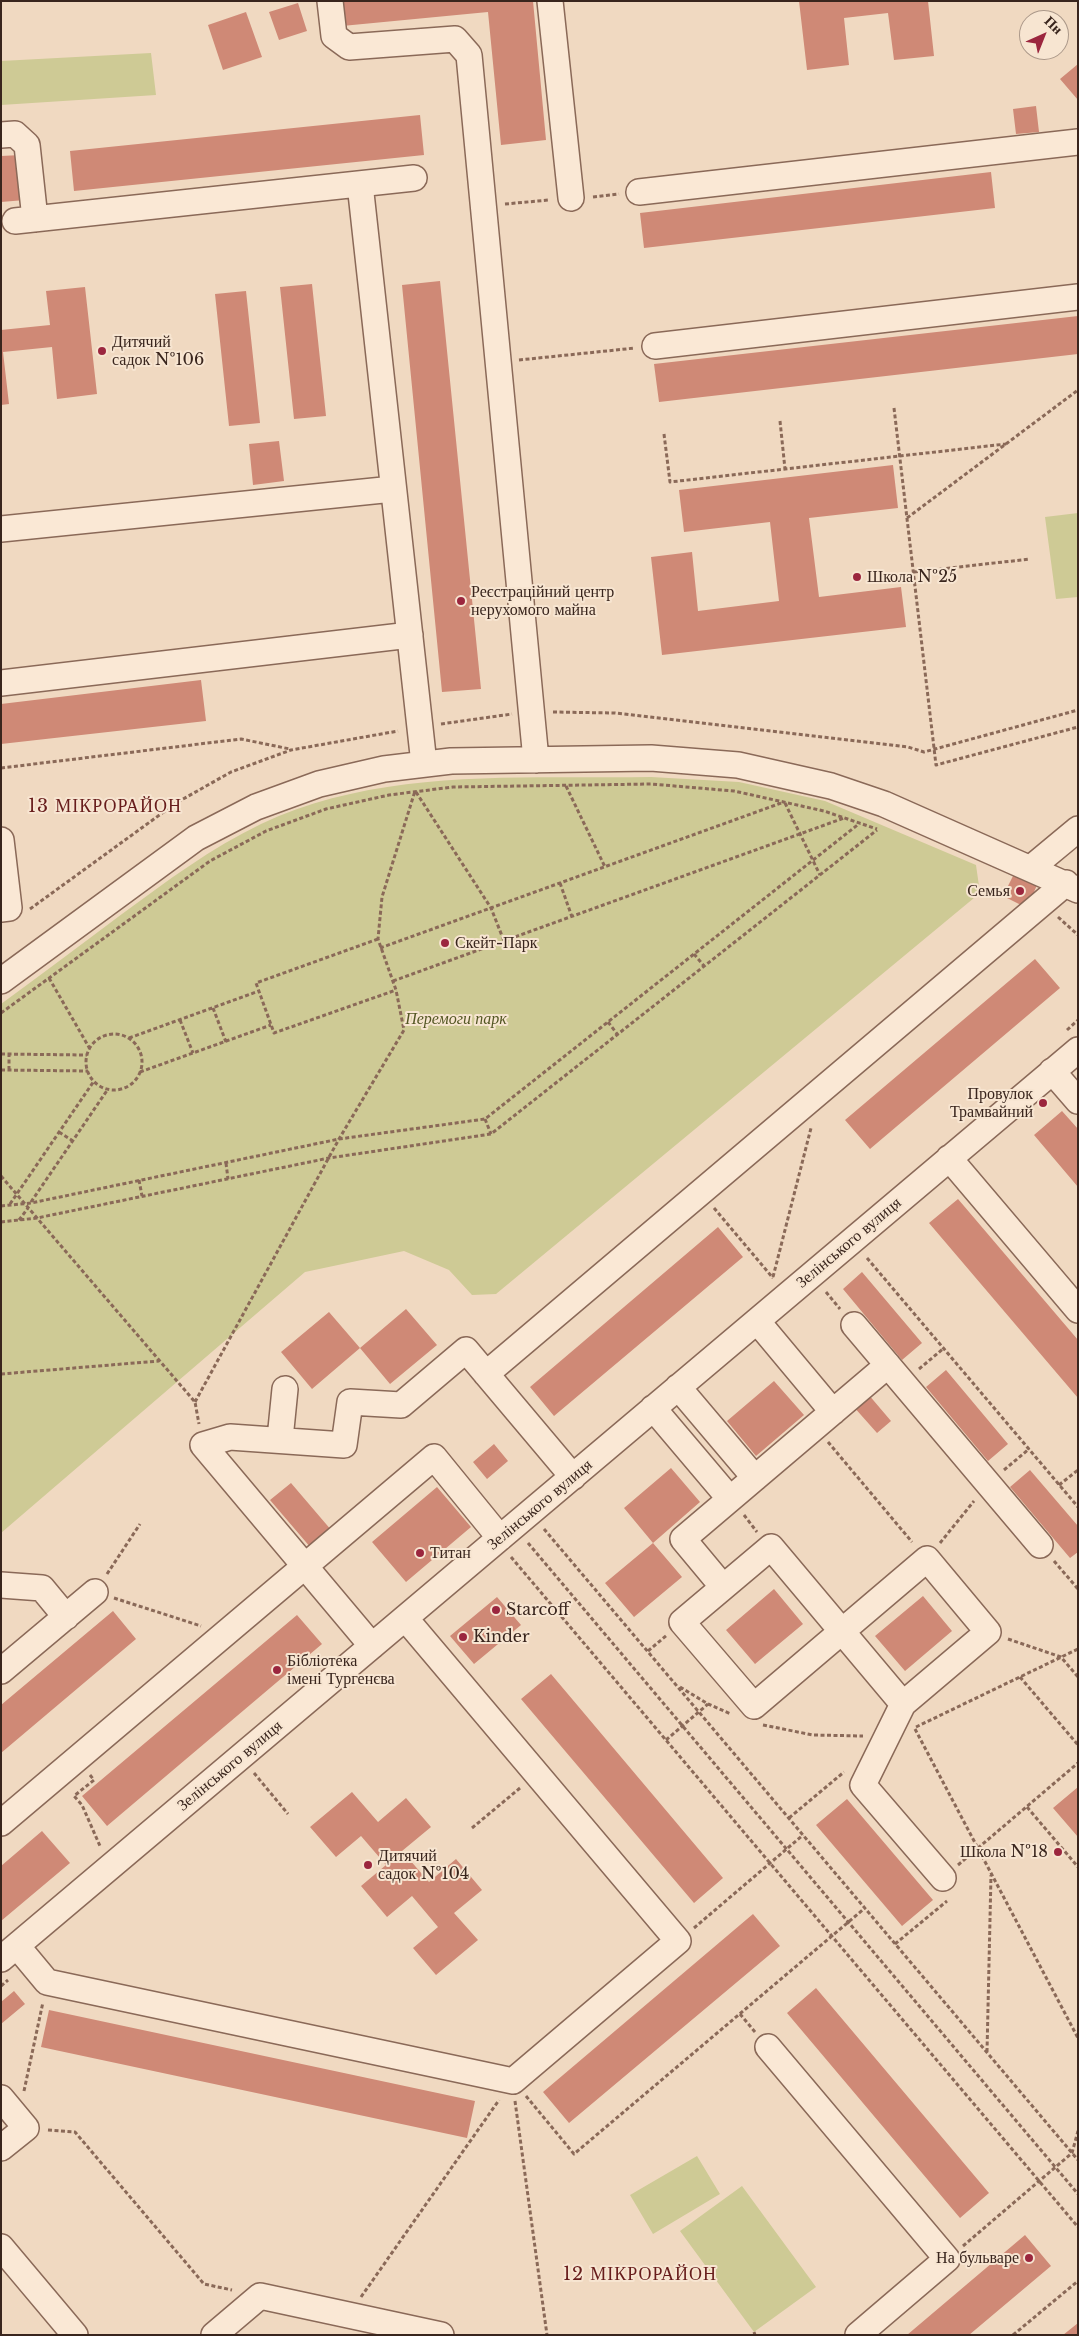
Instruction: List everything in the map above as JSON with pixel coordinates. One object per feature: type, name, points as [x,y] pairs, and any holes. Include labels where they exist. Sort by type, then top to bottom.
[{"type":"street","points":[[330,1],[334,36],[349,47],[455,38],[469,55],[536,760]]},
{"type":"street","points":[[550,1],[571,198]]},
{"type":"street","points":[[1,135],[15,134],[27,145],[25,220],[414,178]]},
{"type":"street","points":[[639,192],[1078,142]]},
{"type":"street","points":[[360,184],[424,764]]},
{"type":"street","points":[[655,346],[1078,297]]},
{"type":"street","points":[[1,529],[393,489]]},
{"type":"street","points":[[1,683],[410,635]]},
{"type":"street","points":[[1,981],[196,838],[256,807],[318,784],[384,769],[451,761],[651,758],[738,765],[831,786],[875,801],[1072,887],[820,1091],[486,1374]]},
{"type":"street","points":[[1031,868],[1078,829]]},
{"type":"street","points":[[1,840],[9,908],[13,911]]},
{"type":"street","name":"Зелінського вулиця","points":[[9,1953],[405,1618],[506,1547],[573,1477],[1078,1050]]},
{"type":"street","points":[[1052,1071],[1078,1101]]},
{"type":"street","points":[[949,1158],[1078,1310]]},
{"type":"street","points":[[757,1321],[824,1419]]},
{"type":"street","points":[[854,1325],[1040,1545]]},
{"type":"street","points":[[372,1646],[203,1445],[230,1437],[344,1445],[350,1402],[401,1405],[466,1350],[573,1477]]},
{"type":"street","points":[[723,1587],[683,1539],[824,1419],[896,1374]]},
{"type":"street","points":[[678,1387],[755,1478]]},
{"type":"street","points":[[280,1440],[285,1389]]},
{"type":"street","points":[[653,1408],[730,1499]]},
{"type":"street","points":[[1,1823],[434,1457],[506,1547]]},
{"type":"street","points":[[903,1704],[842,1631],[771,1547],[682,1622],[754,1706],[842,1631],[927,1559],[988,1632],[903,1704],[863,1785],[946,1888]]},
{"type":"street","points":[[1,1585],[42,1588],[66,1616]]},
{"type":"street","points":[[1,1671],[95,1592]]},
{"type":"street","points":[[9,1953],[47,1982],[512,2081],[678,1941],[405,1618]]},
{"type":"street","points":[[768,2047],[947,2259],[858,2335]]},
{"type":"street","points":[[1,2098],[22,2123],[1,2148]]},
{"type":"street","points":[[1,2247],[75,2335]]},
{"type":"street","points":[[214,2335],[260,2296],[441,2335]]},
{"type":"path","points":[[498,362],[655,346]]},
{"type":"path","points":[[907,518],[1078,390]]},
{"type":"path","points":[[894,408],[936,765],[1078,727]]},
{"type":"path","points":[[780,421],[785,469]]},
{"type":"path","points":[[664,434],[670,482],[1006,444]]},
{"type":"path","points":[[913,572],[1030,559]]},
{"type":"path","points":[[558,712],[615,713],[908,746],[924,752],[1078,710]]},
{"type":"path","points":[[1,768],[241,739],[291,750]]},
{"type":"path","points":[[13,911],[176,803],[231,772],[291,750],[353,739]]},
{"type":"path","points":[[195,1402],[339,1140],[404,1030],[396,990],[378,939],[382,898],[424,764]]},
{"type":"path","points":[[1,1013],[210,860],[266,831],[326,809],[389,795],[453,787],[650,784],[734,791],[824,811],[877,830],[491,1134],[329,1158],[37,1218],[1,1222]]},
{"type":"path","points":[[566,786],[605,867]]},
{"type":"path","points":[[415,792],[492,908],[504,941]]},
{"type":"path","points":[[785,802],[820,875]]},
{"type":"path","points":[[380,948],[785,802]]},
{"type":"path","points":[[393,981],[845,818]]},
{"type":"path","points":[[1,1206],[30,1203],[339,1140],[485,1119],[860,823]]},
{"type":"path","points":[[560,883],[572,917]]},
{"type":"path","points":[[378,939],[256,983],[274,1033],[396,990]]},
{"type":"path","points":[[694,954],[704,966]]},
{"type":"path","points":[[49,978],[90,1049]]},
{"type":"path","points":[[129,1038],[259,991]]},
{"type":"path","points":[[213,1008],[226,1042]]},
{"type":"path","points":[[180,1020],[192,1053]]},
{"type":"path","points":[[608,1022],[618,1035]]},
{"type":"path","points":[[140,1072],[271,1025]]},
{"type":"path","points":[[117,1034],[129,1038],[142,1057],[140,1072],[133,1083],[127,1087],[108,1089],[94,1081],[88,1071],[87,1055],[90,1049],[104,1036],[117,1034]]},
{"type":"path","points":[[1,1054],[87,1055]]},
{"type":"path","points":[[9,1054],[9,1070]]},
{"type":"path","points":[[1,1070],[88,1071]]},
{"type":"path","points":[[10,1205],[94,1081]]},
{"type":"path","points":[[19,1220],[108,1089]]},
{"type":"path","points":[[701,1192],[773,1278],[820,1091]]},
{"type":"path","points":[[485,1119],[491,1134]]},
{"type":"path","points":[[59,1132],[73,1141]]},
{"type":"path","points":[[226,1163],[228,1179]]},
{"type":"path","points":[[1,1176],[195,1402],[199,1422]]},
{"type":"path","points":[[139,1180],[142,1196]]},
{"type":"path","points":[[867,1258],[1078,1507]]},
{"type":"path","points":[[896,1374],[944,1348]]},
{"type":"path","points":[[1,1374],[160,1361]]},
{"type":"path","points":[[824,1419],[927,1559],[988,1483],[1029,1449]]},
{"type":"path","points":[[1060,1485],[1078,1470]]},
{"type":"path","points":[[730,1499],[771,1547]]},
{"type":"path","points":[[140,1524],[95,1592],[225,1633]]},
{"type":"path","points":[[544,1529],[1078,2160]]},
{"type":"path","points":[[528,1543],[1078,2194]]},
{"type":"path","points":[[1040,1545],[1078,1589]]},
{"type":"path","points":[[506,1547],[666,1740],[1078,2227]]},
{"type":"path","points":[[988,1632],[1061,1657],[1078,1677]]},
{"type":"path","points":[[914,1728],[1078,1649]]},
{"type":"path","points":[[1020,1677],[1078,1745]]},
{"type":"path","points":[[676,1684],[708,1704],[739,1718]]},
{"type":"path","points":[[666,1740],[708,1704]]},
{"type":"path","points":[[903,1704],[1078,2038]]},
{"type":"path","points":[[757,1723],[813,1735],[850,1737],[888,1734]]},
{"type":"path","points":[[895,1944],[946,1888],[978,1849],[1078,1764]]},
{"type":"path","points":[[789,1818],[848,1768]]},
{"type":"path","points":[[254,1773],[288,1814]]},
{"type":"path","points":[[472,1828],[536,1774]]},
{"type":"path","points":[[94,1780],[74,1796],[82,1805],[100,1846]]},
{"type":"path","points":[[1027,1807],[1078,1867]]},
{"type":"path","points":[[678,1941],[803,1835]]},
{"type":"path","points":[[987,2052],[992,1875]]},
{"type":"path","points":[[512,2081],[574,2154],[865,1908]]},
{"type":"path","points":[[47,1982],[22,2123],[76,2132],[204,2284]]},
{"type":"path","points":[[348,2315],[512,2081]]},
{"type":"path","points":[[512,2081],[547,2335]]},
{"type":"path","points":[[947,2259],[1072,2153],[1078,2131]]},
{"type":"path","points":[[1013,2335],[1078,2281]]},
{"type":"green space","points":[[151,53],[156,95],[1,105],[1,61]]},
{"type":"green space","points":[[1078,513],[1078,597],[1056,599],[1045,517]]},
{"type":"green space","name":"Перемоги парк","points":[[651,777],[739,782],[825,801],[976,865],[980,893],[496,1294],[472,1295],[449,1270],[404,1251],[305,1272],[1,1533],[1,1004],[156,889],[207,854],[261,824],[307,806],[354,793],[403,785],[453,780]]},
{"type":"green space","points":[[697,2156],[720,2194],[653,2234],[630,2195]]},
{"type":"green space","points":[[742,2186],[816,2287],[754,2332],[680,2231]]},
{"type":"building","points":[[339,1],[533,1],[546,140],[501,145],[488,12],[342,26]]},
{"type":"building","points":[[799,1],[928,1],[934,56],[894,60],[888,13],[844,18],[849,65],[807,70]]},
{"type":"building","points":[[298,3],[307,31],[279,40],[269,12]]},
{"type":"building","points":[[246,12],[262,57],[223,70],[208,25]]},
{"type":"building","points":[[1078,64],[1078,100],[1060,79]]},
{"type":"building","points":[[1036,106],[1039,132],[1016,134],[1013,109]]},
{"type":"building","points":[[420,115],[424,155],[74,191],[70,151]]},
{"type":"building","points":[[21,155],[25,200],[1,202],[1,156]]},
{"type":"building","points":[[991,172],[995,208],[644,248],[640,213]]},
{"type":"building","points":[[440,281],[481,689],[442,692],[402,285]]},
{"type":"building","points":[[312,284],[326,416],[294,419],[280,287]]},
{"type":"building","points":[[85,287],[97,394],[57,399],[52,347],[3,352],[9,404],[1,405],[1,330],[50,325],[46,291]]},
{"type":"building","points":[[246,291],[260,423],[229,426],[215,294]]},
{"type":"building","points":[[1078,316],[1078,354],[659,402],[654,364]]},
{"type":"building","points":[[279,441],[284,481],[253,485],[249,444]]},
{"type":"building","points":[[893,465],[898,508],[809,518],[819,597],[901,587],[906,627],[662,655],[651,557],[692,552],[698,611],[779,601],[770,522],[684,532],[679,490]]},
{"type":"building","points":[[201,680],[206,721],[1,744],[1,704]]},
{"type":"building","points":[[1014,874],[1037,885],[1027,908],[1003,896]]},
{"type":"building","points":[[1035,959],[1060,988],[870,1149],[845,1120]]},
{"type":"building","points":[[1062,1111],[1078,1129],[1078,1187],[1034,1135]]},
{"type":"building","points":[[958,1199],[1078,1340],[1078,1398],[929,1223]]},
{"type":"building","points":[[718,1227],[743,1257],[554,1416],[530,1387]]},
{"type":"building","points":[[862,1272],[922,1343],[902,1360],[843,1289]]},
{"type":"building","points":[[406,1309],[437,1345],[390,1384],[360,1348]]},
{"type":"building","points":[[329,1312],[360,1348],[312,1389],[281,1352]]},
{"type":"building","points":[[946,1370],[1008,1444],[988,1461],[926,1387]]},
{"type":"building","points":[[774,1381],[804,1415],[756,1456],[727,1421]]},
{"type":"building","points":[[868,1394],[891,1421],[877,1433],[853,1406]]},
{"type":"building","points":[[494,1444],[508,1461],[487,1479],[473,1462]]},
{"type":"building","points":[[671,1468],[700,1502],[653,1543],[624,1508]]},
{"type":"building","points":[[1030,1470],[1078,1526],[1078,1552],[1070,1558],[1010,1487]]},
{"type":"building","points":[[291,1483],[332,1531],[311,1548],[270,1500]]},
{"type":"building","points":[[437,1487],[471,1527],[406,1582],[372,1542]]},
{"type":"building","points":[[653,1543],[682,1577],[634,1617],[605,1583]]},
{"type":"building","points":[[774,1589],[803,1624],[755,1664],[726,1630]]},
{"type":"building","points":[[923,1596],[952,1631],[905,1671],[875,1636]]},
{"type":"building","points":[[497,1597],[521,1625],[474,1664],[450,1636]]},
{"type":"building","points":[[113,1611],[136,1639],[1,1753],[1,1705]]},
{"type":"building","points":[[297,1615],[322,1644],[107,1826],[82,1796]]},
{"type":"building","points":[[551,1674],[723,1878],[694,1903],[521,1699]]},
{"type":"building","points":[[1078,1787],[1078,1837],[1053,1808]]},
{"type":"building","points":[[352,1792],[378,1822],[406,1798],[431,1827],[402,1851],[429,1882],[456,1859],[482,1890],[454,1913],[478,1940],[436,1975],[413,1948],[438,1927],[412,1896],[387,1917],[361,1886],[386,1865],[361,1836],[336,1857],[310,1827]]},
{"type":"building","points":[[847,1799],[933,1900],[902,1926],[816,1825]]},
{"type":"building","points":[[42,1831],[70,1863],[1,1921],[1,1866]]},
{"type":"building","points":[[753,1914],[780,1946],[569,2123],[543,2092]]},
{"type":"building","points":[[816,1988],[989,2193],[960,2218],[787,2013]]},
{"type":"building","points":[[14,1991],[25,2004],[1,2024],[1,2002]]},
{"type":"building","points":[[49,2010],[475,2101],[467,2138],[41,2047]]},
{"type":"building","points":[[1025,2235],[1051,2266],[969,2335],[907,2335]]},
{"type":"building","points":[[1078,2323],[1078,2335],[1063,2335]]},
{"type":"place","name":"Дитячий садок №106","points":[[102,351]]},
{"type":"place","name":"Школа №25","points":[[857,577]]},
{"type":"place","name":"Реєстраційний центр нерухомого майна","points":[[461,601]]},
{"type":"place","name":"Семья","points":[[1020,891]]},
{"type":"place","name":"Скейт-Парк","points":[[445,943]]},
{"type":"place","name":"Провулок Трамвайний","points":[[1043,1103]]},
{"type":"place","name":"Титан","points":[[420,1553]]},
{"type":"place","name":"Starcoff","points":[[496,1610]]},
{"type":"place","name":"Kinder","points":[[463,1637]]},
{"type":"place","name":"Бібліотека імені Тургенєва","points":[[277,1670]]},
{"type":"place","name":"Школа №18","points":[[1058,1852]]},
{"type":"place","name":"Дитячий садок №104","points":[[368,1865]]},
{"type":"place","name":"На бульваре","points":[[1029,2258]]},
{"type":"district","name":"13 МІКРОРАЙОН","points":[[105,807]]},
{"type":"district","name":"12 МІКРОРАЙОН","points":[[640,2275]]}]
